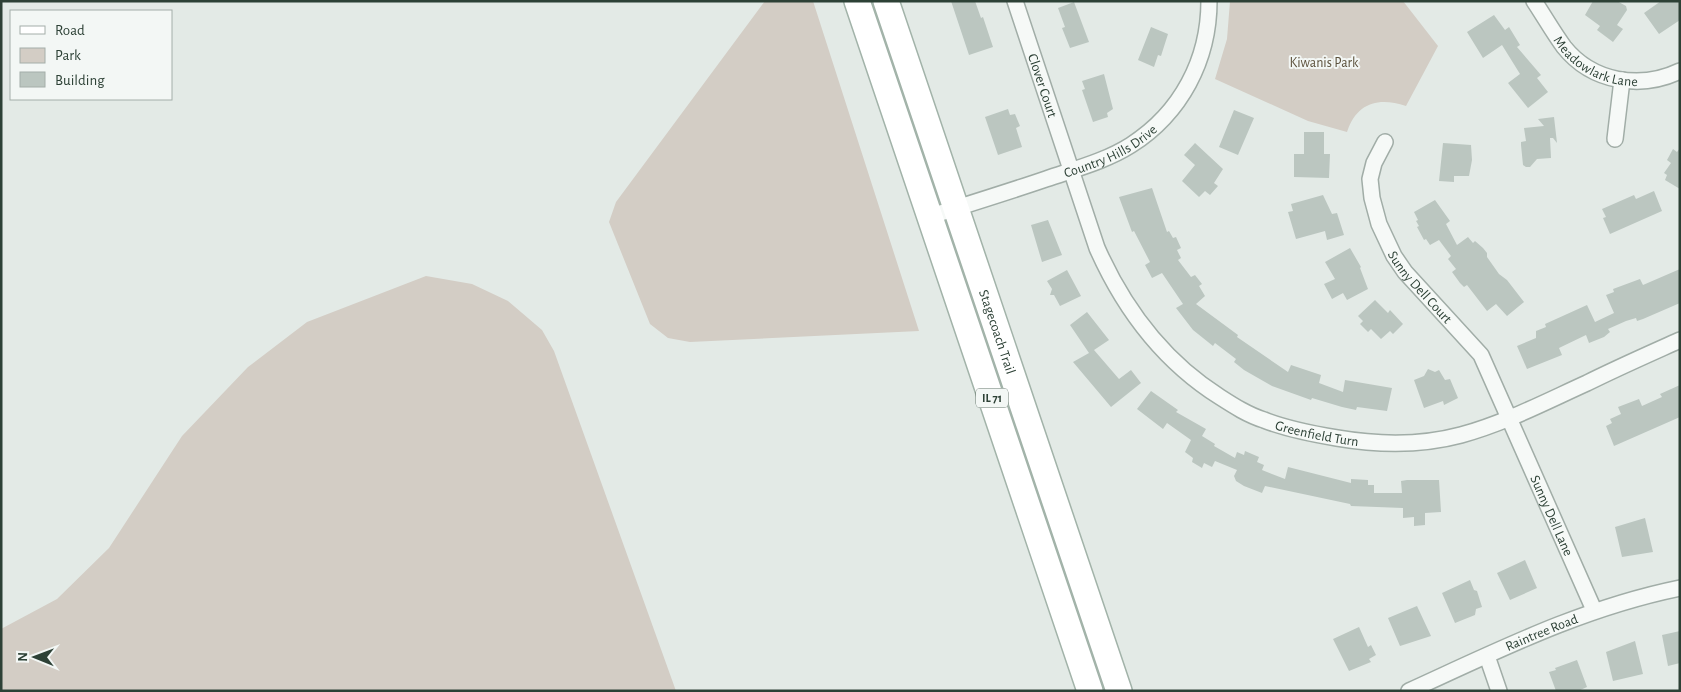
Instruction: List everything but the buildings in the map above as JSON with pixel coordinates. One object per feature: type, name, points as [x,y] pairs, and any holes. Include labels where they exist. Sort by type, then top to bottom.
[{"type":"main road","name":"Stagecoach Trail","points":[[857,1],[1090,691]]},
{"type":"main road","name":"Stagecoach Trail","points":[[886,1],[1119,691]]},
{"type":"street","name":"Clover Court","points":[[1015,1],[1072,170]]},
{"type":"street","name":"Country Hills Drive","points":[[931,216],[1072,170],[1103,159],[1130,146],[1167,115],[1186,89],[1199,62],[1207,32],[1208,1]]},
{"type":"street","name":"Meadowlark Lane","points":[[1534,1],[1572,55],[1592,71],[1622,80],[1654,80],[1680,71]]},
{"type":"street","points":[[1615,139],[1622,80]]},
{"type":"street","name":"Sunny Dell Court","points":[[1385,142],[1374,162],[1370,178],[1372,198],[1377,215],[1394,256],[1419,288],[1481,355],[1510,419]]},
{"type":"street","name":"Greenfield Turn","points":[[1072,170],[1098,248],[1128,307],[1149,335],[1174,362],[1240,410],[1263,420],[1313,434],[1366,443],[1410,444],[1459,435],[1510,419],[1680,340]]},
{"type":"street","name":"Sunny Dell Lane","points":[[1510,419],[1594,610]]},
{"type":"street","name":"Raintree Road","points":[[1409,691],[1594,610],[1680,588]]},
{"type":"street","points":[[1487,656],[1498,691]]},
{"type":"green space","points":[[765,1],[813,1],[919,331],[690,342],[668,338],[650,324],[609,222],[616,202]]},
{"type":"green space","name":"Kiwanis Park","points":[[1230,1],[1403,1],[1438,46],[1406,106],[1387,102],[1370,104],[1357,114],[1347,132],[1308,121],[1215,79],[1227,39]]},
{"type":"green space","points":[[426,276],[472,284],[508,301],[542,330],[554,351],[676,691],[1,691],[1,629],[57,599],[109,548],[182,436],[248,367],[307,322]]}]
